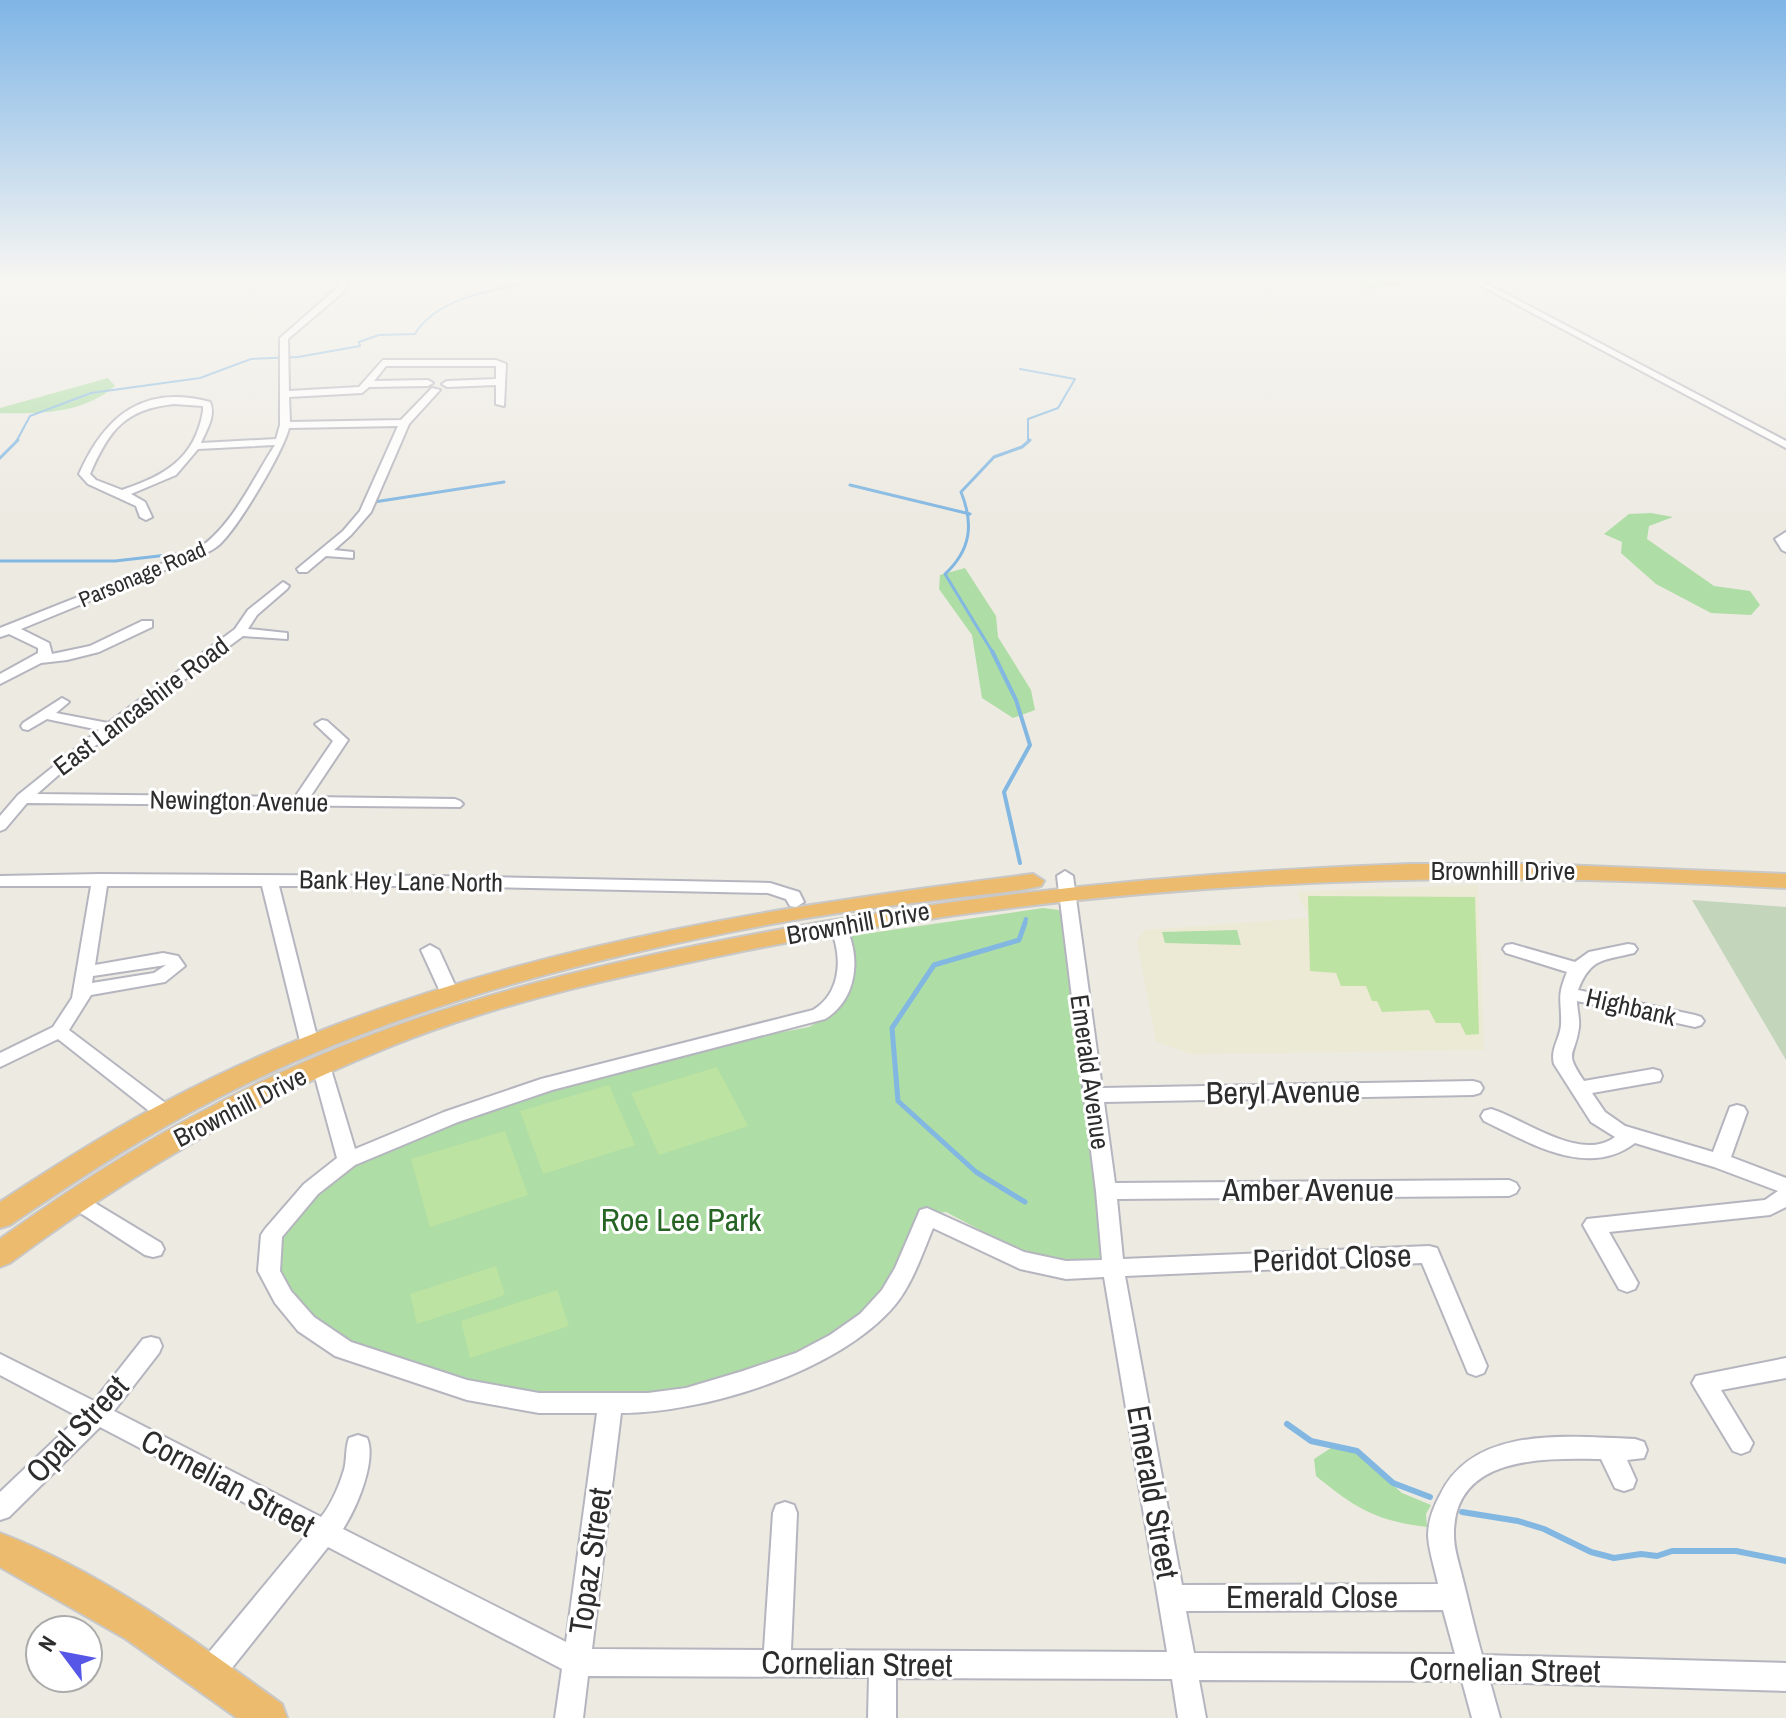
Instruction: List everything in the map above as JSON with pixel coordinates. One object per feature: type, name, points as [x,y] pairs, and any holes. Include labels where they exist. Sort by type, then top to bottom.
[{"type":"highway","name":"Brownhill Drive","points":[[0,1217],[44,1185],[165,1113],[316,1056],[451,996],[636,945],[798,913],[1066,884],[1214,864],[1544,858],[1674,861],[1786,870]]},
{"type":"highway","name":"Brownhill Drive","points":[[0,1255],[75,1199],[143,1156],[316,1056],[409,1031],[522,994],[696,953],[1066,884],[1350,873],[1610,871],[1786,881]]},
{"type":"highway","points":[[0,1549],[63,1579],[117,1610],[210,1673],[268,1718]]},
{"type":"street","name":"Parsonage Road","points":[[5,631],[200,552],[215,543],[281,442],[285,425],[283,357]]},
{"type":"street","points":[[1620,357],[1786,445]]},
{"type":"street","points":[[284,394],[357,392],[383,363],[500,359],[501,404]]},
{"type":"street","points":[[447,384],[501,382]]},
{"type":"street","points":[[303,569],[365,512],[404,423],[431,387],[366,384]]},
{"type":"street","points":[[122,494],[175,474],[191,457],[208,415],[207,404],[196,401],[142,405],[120,416],[109,427],[84,474],[103,488],[141,504],[146,517]]},
{"type":"street","points":[[285,425],[404,423]]},
{"type":"street","points":[[196,446],[281,442]]},
{"type":"street","points":[[1786,535],[1781,539],[1786,548]]},
{"type":"street","points":[[324,552],[349,555]]},
{"type":"street","name":"East Lancashire Road","points":[[0,826],[23,798],[110,728],[240,632],[252,613],[283,586]]},
{"type":"street","points":[[38,659],[56,659],[102,649],[147,624]]},
{"type":"street","points":[[0,680],[45,655],[44,646],[5,631]]},
{"type":"street","points":[[240,632],[282,636]]},
{"type":"street","points":[[28,726],[62,702]]},
{"type":"street","points":[[46,715],[110,728]]},
{"type":"street","points":[[299,802],[341,740],[322,724]]},
{"type":"street","name":"Newington Avenue","points":[[23,798],[455,804]]},
{"type":"street","points":[[0,1061],[59,1031],[81,999],[100,879]]},
{"type":"street","points":[[269,880],[316,1056],[348,1160]]},
{"type":"street","name":"Bank Hey Lane North","points":[[0,881],[269,880],[770,888],[793,896],[796,902]]},
{"type":"street","name":"Emerald Avenue","points":[[1066,884],[1113,1267]]},
{"type":"street","points":[[837,926],[843,936],[845,970],[842,992],[834,1005],[819,1015],[548,1084],[451,1117],[348,1160],[311,1189],[272,1235],[269,1271],[283,1297],[306,1324],[343,1349],[467,1390],[539,1403],[610,1405],[686,1398],[804,1360],[838,1342],[868,1320],[890,1296],[905,1271],[927,1216],[1020,1260],[1066,1270],[1113,1267]]},
{"type":"street","name":"Highbank","points":[[1512,949],[1577,969]]},
{"type":"street","name":"Highbank","points":[[1628,949],[1595,956],[1577,969],[1567,994],[1570,1027],[1561,1055],[1579,1089],[1598,1117],[1630,1137],[1720,1161],[1786,1186]]},
{"type":"street","points":[[430,950],[451,996]]},
{"type":"street","name":"Highbank","points":[[1567,994],[1614,1001],[1650,1014],[1695,1021]]},
{"type":"street","points":[[59,1031],[165,1113]]},
{"type":"street","points":[[1579,1089],[1653,1076]]},
{"type":"street","name":"Beryl Avenue","points":[[1092,1095],[1473,1088]]},
{"type":"street","points":[[1720,1161],[1737,1112]]},
{"type":"street","points":[[1491,1116],[1562,1148],[1589,1152],[1617,1149],[1630,1137]]},
{"type":"street","name":"Amber Avenue","points":[[1106,1191],[1509,1188]]},
{"type":"street","points":[[1627,1283],[1594,1225],[1770,1207],[1786,1196]]},
{"type":"street","points":[[75,1199],[153,1249]]},
{"type":"street","name":"Peridot Close","points":[[1113,1267],[1429,1254],[1476,1366]]},
{"type":"street","name":"Emerald Street","points":[[1113,1267],[1192,1718]]},
{"type":"street","name":"Opal Street","points":[[0,1509],[97,1415],[151,1346]]},
{"type":"street","name":"Cornelian Street","points":[[0,1364],[576,1662],[1472,1668],[1784,1682]]},
{"type":"street","points":[[1741,1443],[1704,1383],[1786,1368]]},
{"type":"street","name":"Topaz Street","points":[[569,1718],[610,1405]]},
{"type":"street","points":[[210,1673],[337,1517],[357,1468],[358,1446]]},
{"type":"street","points":[[1609,1450],[1624,1480]]},
{"type":"street","points":[[1486,1718],[1453,1597],[1441,1536],[1447,1504],[1471,1472],[1484,1463],[1525,1452],[1635,1450]]},
{"type":"street","points":[[777,1662],[785,1513]]},
{"type":"street","name":"Emerald Close","points":[[1171,1598],[1453,1597]]},
{"type":"street","points":[[882,1718],[883,1664]]},
{"type":"shaded area","points":[[1478,885],[1484,1050],[1191,1054],[1156,1042],[1137,941],[1145,930],[1309,918],[1297,892]]},
{"type":"green space","points":[[108,378],[115,386],[75,407],[45,412],[0,413],[0,408]]},
{"type":"green space","points":[[1651,513],[1673,517],[1649,526],[1647,539],[1714,586],[1750,591],[1760,605],[1751,615],[1711,613],[1656,584],[1621,553],[1622,542],[1604,534],[1629,514]]},
{"type":"green space","points":[[965,568],[996,616],[998,637],[1031,690],[1035,710],[1013,718],[982,698],[972,635],[939,589],[940,575]]},
{"type":"green space","points":[[1308,896],[1475,897],[1479,1034],[1466,1035],[1460,1023],[1436,1023],[1429,1010],[1382,1012],[1377,1001],[1372,1001],[1366,986],[1341,986],[1336,973],[1310,971]]},
{"type":"green space","points":[[1692,900],[1786,907],[1786,1060]]},
{"type":"green space","name":"Roe Lee Park","points":[[1043,908],[1059,910],[1062,916],[1105,1262],[1070,1262],[1012,1247],[946,1212],[915,1216],[918,1226],[896,1279],[839,1332],[773,1364],[690,1386],[604,1400],[468,1386],[346,1346],[309,1322],[274,1268],[276,1237],[327,1182],[361,1161],[415,1137],[523,1097],[730,1042],[809,1027],[831,1014],[852,987],[850,936]]},
{"type":"green space","points":[[1237,930],[1241,945],[1165,943],[1162,932]]},
{"type":"green space","points":[[717,1067],[748,1126],[659,1155],[631,1093]]},
{"type":"green space","points":[[609,1085],[635,1145],[543,1174],[520,1111]]},
{"type":"green space","points":[[505,1131],[528,1195],[430,1227],[411,1159]]},
{"type":"green space","points":[[496,1266],[505,1295],[417,1324],[410,1294]]},
{"type":"green space","points":[[557,1290],[569,1326],[470,1358],[461,1321]]},
{"type":"green space","points":[[1334,1446],[1355,1452],[1402,1493],[1431,1505],[1426,1514],[1427,1527],[1380,1517],[1343,1497],[1316,1476],[1314,1459]]},
{"type":"waterway","points":[[16,442],[30,416],[91,393],[200,378],[251,359],[294,357]]},
{"type":"waterway","points":[[1020,369],[1075,379],[1058,408],[1028,419],[1028,442]]},
{"type":"waterway","points":[[0,458],[16,442]]},
{"type":"waterway","points":[[968,513],[961,492],[994,457],[1028,442]]},
{"type":"waterway","points":[[374,502],[504,482]]},
{"type":"waterway","points":[[850,485],[968,513]]},
{"type":"waterway","points":[[968,513],[969,526],[965,546],[945,574],[993,653]]},
{"type":"waterway","points":[[0,561],[115,561],[185,553]]},
{"type":"waterway","points":[[993,653],[1016,700],[1030,745],[1004,792],[1020,863]]},
{"type":"waterway","points":[[1024,925],[1026,919]]},
{"type":"waterway","points":[[1025,923],[1019,940],[934,965],[892,1028],[898,1101],[976,1172],[1025,1202]]},
{"type":"waterway","points":[[1287,1424],[1311,1441],[1357,1451],[1393,1483],[1430,1497]]},
{"type":"waterway","points":[[1462,1512],[1518,1521],[1544,1529],[1591,1552],[1614,1558],[1641,1554],[1657,1556],[1672,1551],[1736,1551],[1786,1561]]}]
